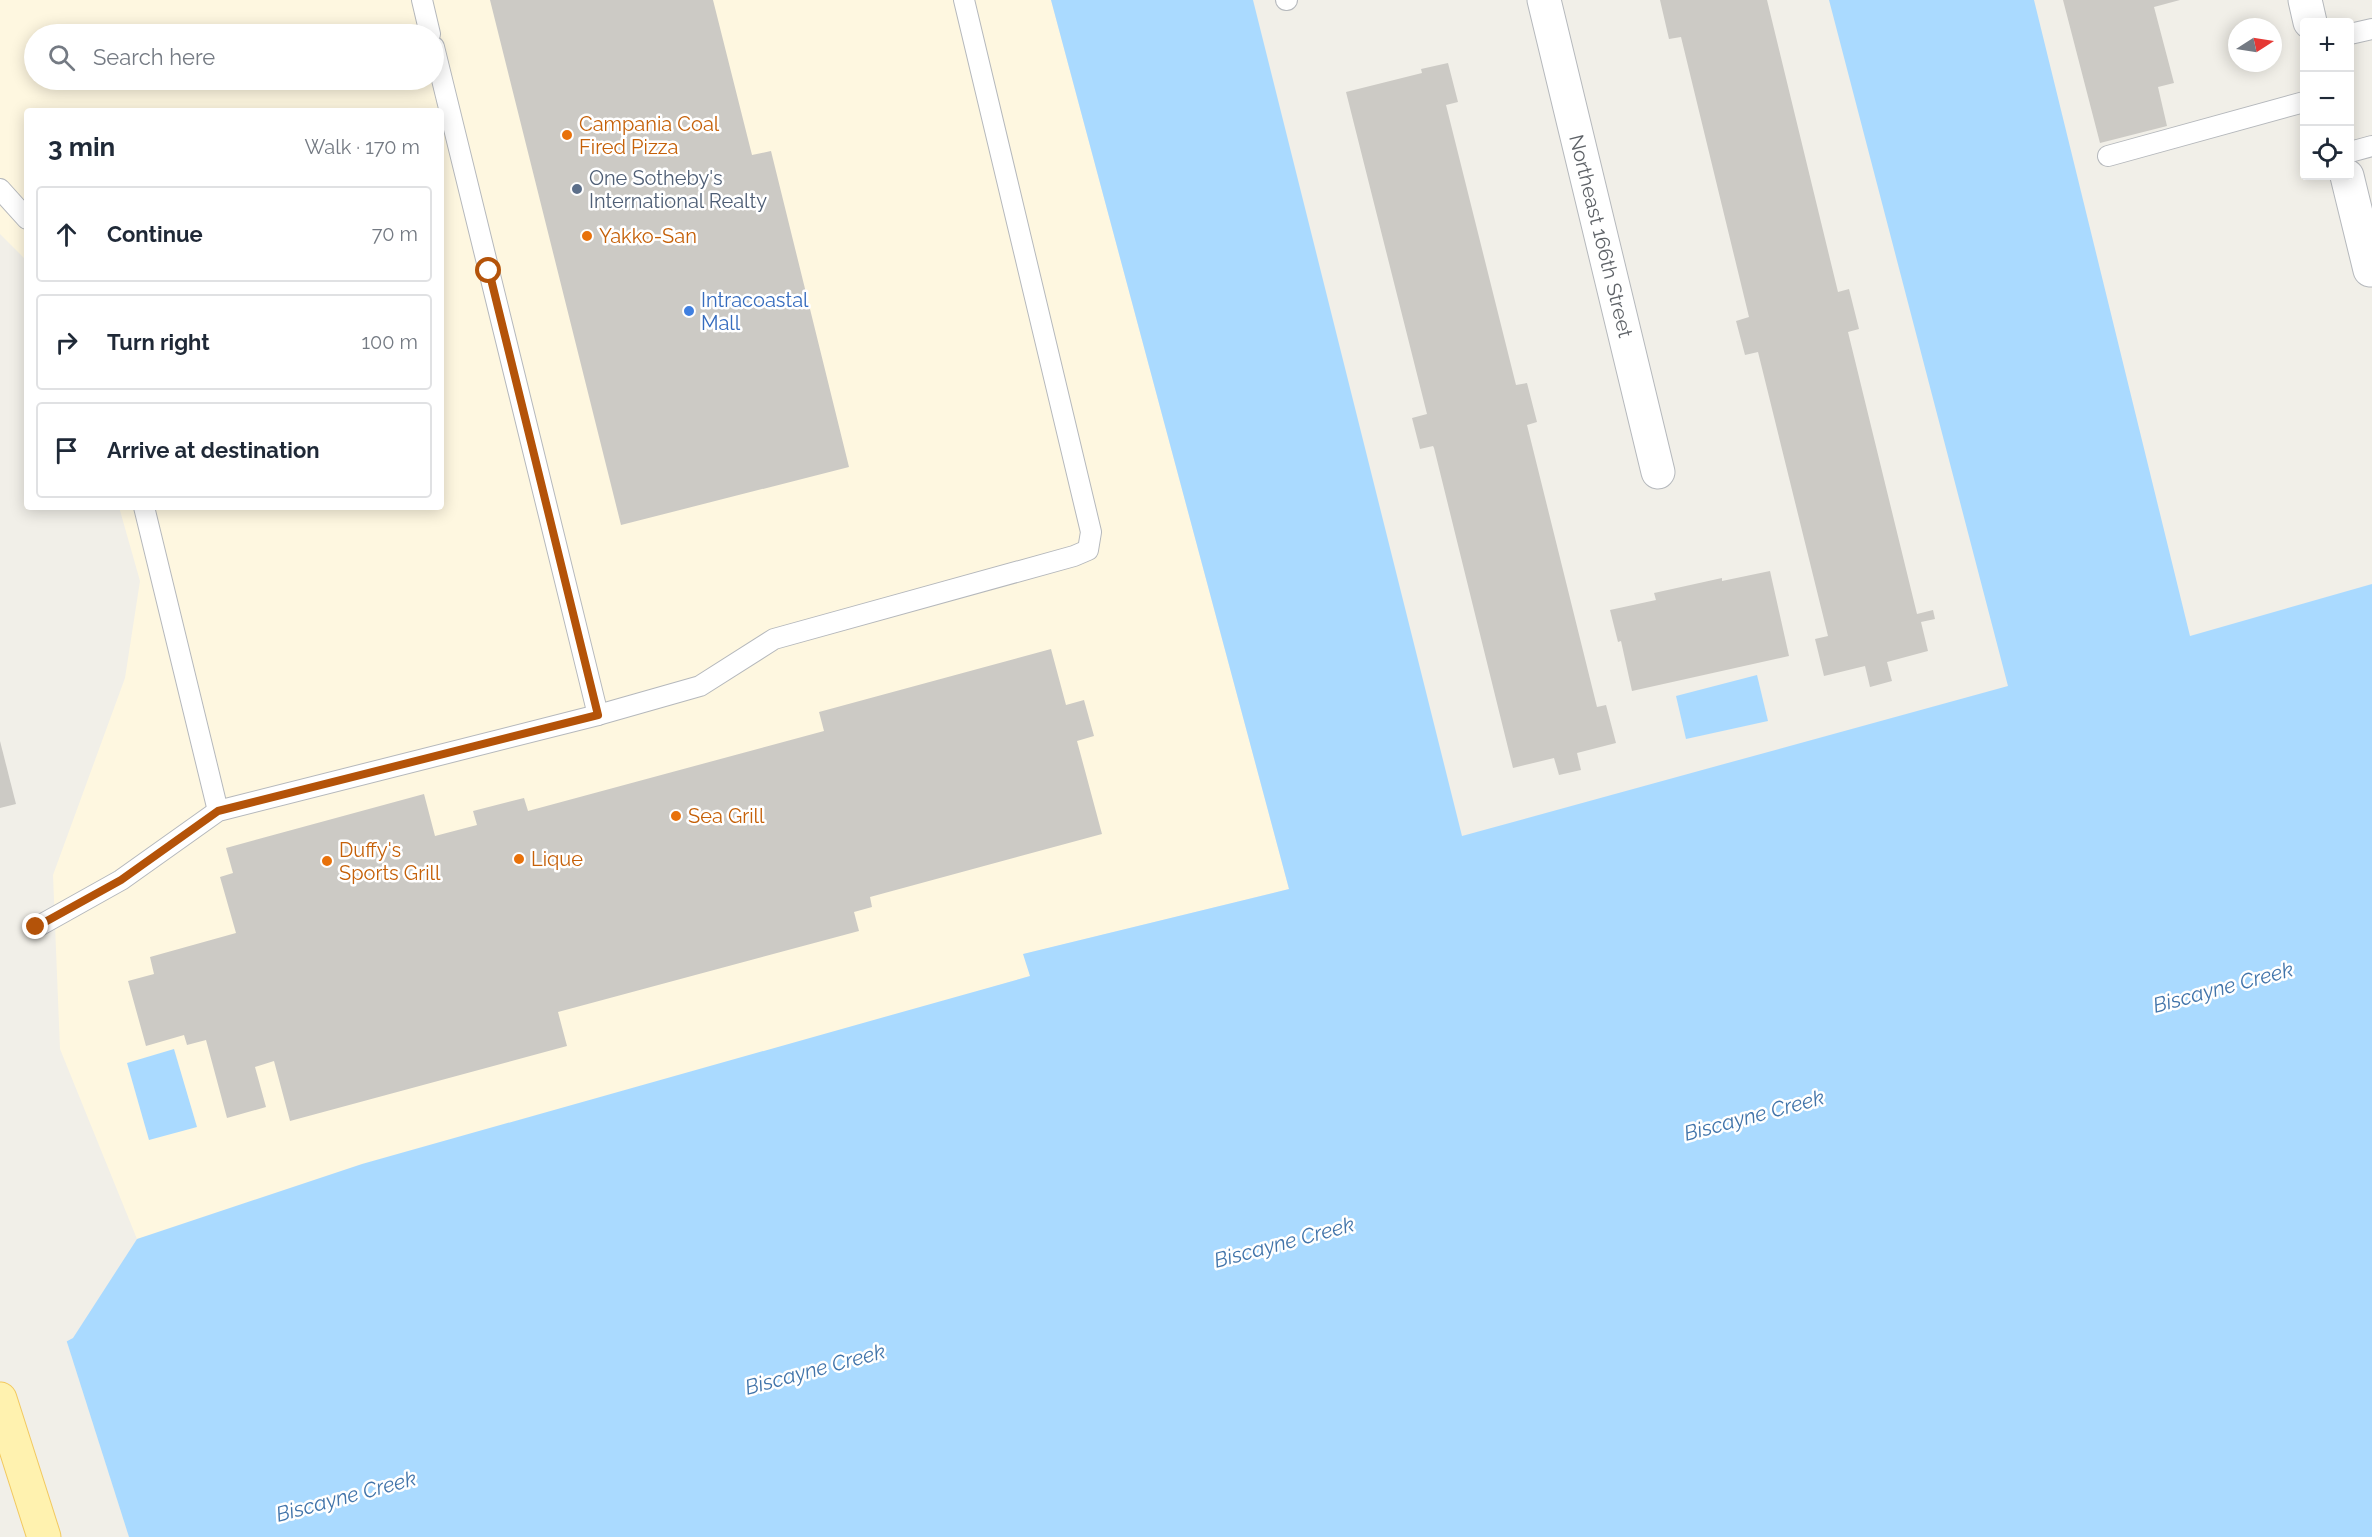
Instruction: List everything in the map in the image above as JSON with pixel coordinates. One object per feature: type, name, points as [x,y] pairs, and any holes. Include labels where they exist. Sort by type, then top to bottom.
[{"type":"main road","points":[[0,1399],[44,1537]]},
{"type":"street","name":"Northeast 166th Street","points":[[1544,0],[1658,472]]},
{"type":"street","points":[[2305,0],[2309,18]]},
{"type":"street","points":[[2349,180],[2371,270]]},
{"type":"lane","points":[[422,0],[428,24]]},
{"type":"lane","points":[[36,927],[121,880],[218,811],[598,715],[699,686],[774,639],[1074,556],[1088,550],[1092,532],[964,0]]},
{"type":"lane","points":[[2354,33],[2372,28]]},
{"type":"lane","points":[[444,88],[598,715]]},
{"type":"lane","points":[[2108,156],[2300,103]]},
{"type":"lane","points":[[2354,151],[2372,146]]},
{"type":"lane","points":[[0,189],[24,216]]},
{"type":"lane","points":[[145,510],[218,811]]},
{"type":"shaded area","name":"Intracoastal Mall","points":[[0,0],[1051,0],[1289,889],[1024,954],[1030,976],[137,1239],[60,1049],[53,875],[125,678],[140,581],[120,510],[444,510],[444,108],[24,108],[24,258],[0,234]]},
{"type":"water","name":"Biscayne Creek","points":[[1051,0],[1253,0],[1462,836],[2008,686],[1829,0],[2034,0],[2190,636],[2372,584],[2372,1537],[0,1537],[0,1377],[73,1338],[137,1239],[362,1164],[1030,976],[1023,954],[1289,889]]},
{"type":"water","points":[[1757,675],[1768,721],[1686,739],[1676,696]]},
{"type":"water","points":[[174,1049],[197,1127],[149,1140],[127,1063]]},
{"type":"pier","points":[[66,1339],[129,1537],[0,1537],[0,1373]]},
{"type":"building","name":"Intracoastal Mall","points":[[490,0],[713,0],[752,155],[771,151],[849,467],[621,525]]},
{"type":"building","points":[[1660,0],[1767,0],[1838,292],[1849,289],[1859,329],[1848,332],[1917,614],[1933,610],[1935,619],[1921,622],[1928,651],[1887,662],[1892,681],[1870,687],[1865,666],[1824,676],[1815,639],[1828,636],[1758,352],[1745,355],[1736,321],[1749,317],[1681,37],[1669,39]]},
{"type":"building","points":[[2063,0],[2180,0],[2154,7],[2174,83],[2158,87],[2167,126],[2100,143]]},
{"type":"building","points":[[1448,63],[1458,102],[1446,105],[1516,385],[1527,383],[1537,422],[1527,425],[1597,707],[1606,705],[1616,743],[1577,753],[1581,770],[1559,775],[1554,758],[1513,768],[1434,448],[1433,446],[1420,449],[1412,418],[1427,414],[1346,92],[1422,73],[1421,69]]},
{"type":"building","points":[[1770,571],[1789,656],[1632,691],[1621,641],[1618,642],[1610,610],[1656,600],[1654,593],[1722,578],[1722,581]]},
{"type":"building","points":[[1051,649],[1066,705],[1084,700],[1094,736],[1077,741],[1102,834],[870,897],[872,907],[854,912],[859,931],[558,1012],[567,1046],[290,1121],[274,1061],[255,1067],[266,1107],[227,1118],[206,1040],[187,1045],[184,1035],[146,1046],[128,981],[154,974],[150,957],[236,933],[220,877],[233,873],[226,848],[424,794],[435,836],[477,825],[473,811],[524,798],[528,811],[824,731],[819,712]]},
{"type":"building","points":[[0,741],[16,804],[0,808]]},
{"type":"place","name":"Campania Coal Fired Pizza","points":[[567,135]]},
{"type":"place","name":"One Sotheby's International Realty","points":[[577,189]]},
{"type":"place","name":"Yakko-San","points":[[587,236]]},
{"type":"place","name":"Intracoastal Mall","points":[[689,311]]},
{"type":"place","name":"Sea Grill","points":[[676,816]]},
{"type":"place","name":"Lique","points":[[519,859]]},
{"type":"place","name":"Duffy's Sports Grill","points":[[327,861]]},
{"type":"route","points":[[36,927],[121,880],[218,811],[598,715],[489,271]]}]
